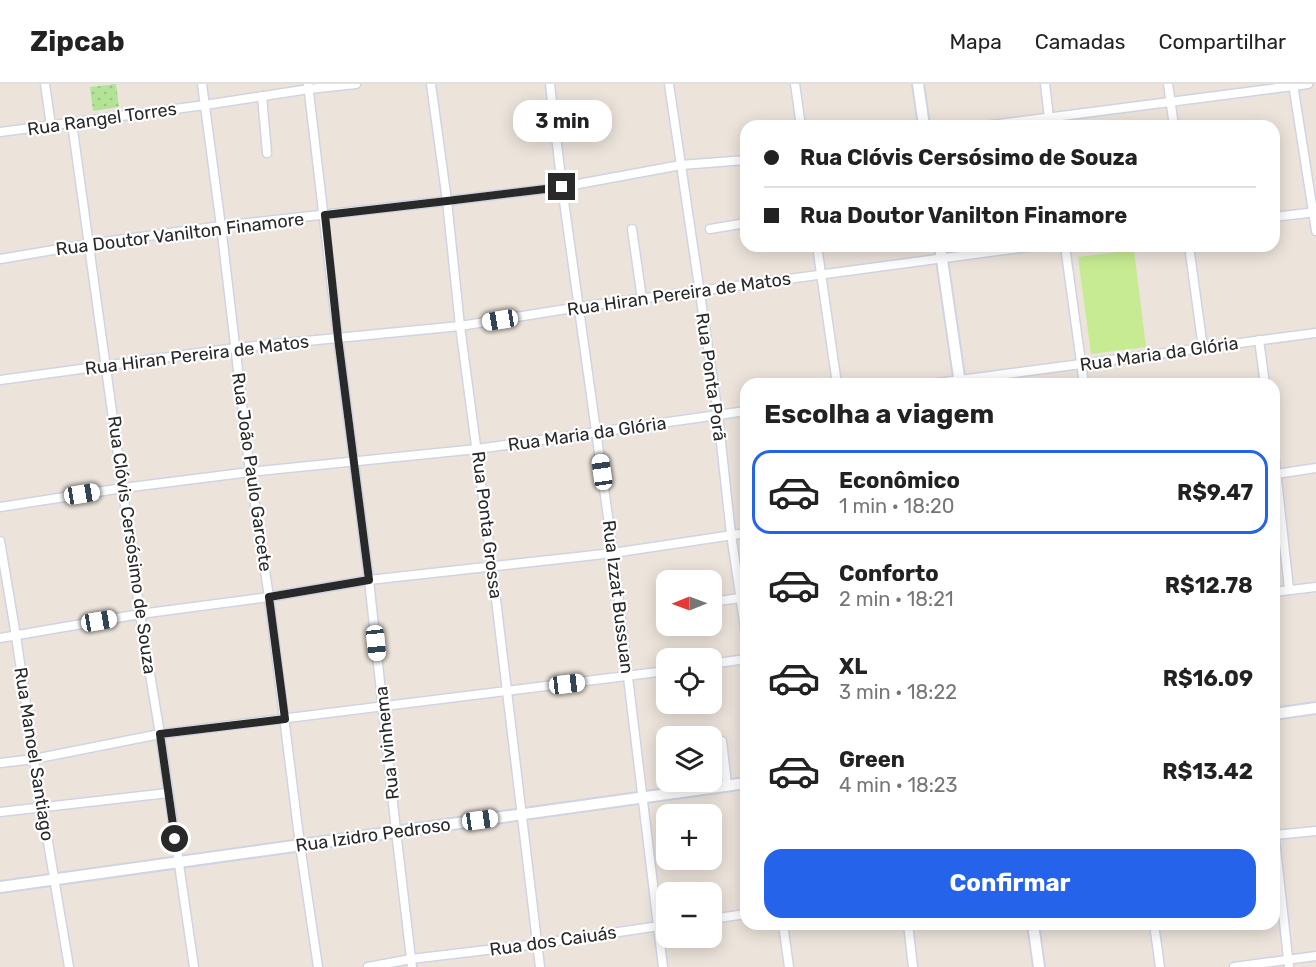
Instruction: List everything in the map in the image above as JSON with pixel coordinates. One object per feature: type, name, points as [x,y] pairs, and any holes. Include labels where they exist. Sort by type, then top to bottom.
[{"type":"street","points":[[45,84],[51,126]]},
{"type":"street","name":"Rua João Paulo Garcete","points":[[202,84],[250,472],[269,597],[300,845],[318,967]]},
{"type":"street","name":"Rua Rangel Torres","points":[[0,132],[205,105],[309,87],[356,84]]},
{"type":"street","name":"Rua Ponta Grossa","points":[[431,84],[540,967]]},
{"type":"street","name":"Rua Izzat Bussuan","points":[[550,84],[656,885]]},
{"type":"street","name":"Rua Ponta Porã","points":[[669,84],[718,415],[740,598]]},
{"type":"street","points":[[795,84],[800,120]]},
{"type":"street","points":[[918,84],[923,120]]},
{"type":"street","points":[[1045,84],[1049,120]]},
{"type":"street","points":[[1168,84],[1173,120]]},
{"type":"street","points":[[1062,120],[1308,84]]},
{"type":"street","points":[[1293,85],[1315,212],[1316,231]]},
{"type":"street","name":"Rua Ivinhema","points":[[309,87],[369,580],[412,963]]},
{"type":"street","points":[[262,96],[267,153]]},
{"type":"street","name":"Rua Clóvis Cersósimo de Souza","points":[[72,123],[140,614],[194,967]]},
{"type":"street","name":"Rua Doutor Vanilton Finamore","points":[[0,259],[221,226],[562,187],[681,165],[740,160]]},
{"type":"street","points":[[1280,216],[1315,212]]},
{"type":"street","points":[[710,229],[740,224]]},
{"type":"street","points":[[632,229],[642,299]]},
{"type":"street","points":[[819,252],[836,378]]},
{"type":"street","points":[[941,252],[958,378]]},
{"type":"street","name":"Rua Hiran Pereira de Matos","points":[[0,380],[235,348],[460,326],[579,307],[992,252]]},
{"type":"street","points":[[1066,252],[1083,378]]},
{"type":"street","points":[[1190,252],[1203,348]]},
{"type":"street","name":"Rua Maria da Glória","points":[[986,378],[1316,333]]},
{"type":"street","points":[[1259,340],[1264,378]]},
{"type":"street","name":"Rua Maria da Glória","points":[[0,507],[250,472],[477,449],[740,412]]},
{"type":"street","points":[[1280,473],[1316,468]]},
{"type":"street","points":[[1280,509],[1289,589]]},
{"type":"street","points":[[0,638],[140,614],[269,597],[369,580],[613,553],[740,533]]},
{"type":"street","name":"Rua Manoel Santiago","points":[[0,541],[69,967]]},
{"type":"street","points":[[1280,591],[1316,587]]},
{"type":"street","points":[[722,600],[740,598]]},
{"type":"street","points":[[722,662],[740,660]]},
{"type":"street","points":[[0,763],[34,759],[160,734],[656,672]]},
{"type":"street","points":[[1280,713],[1316,708]]},
{"type":"street","points":[[722,741],[728,785]]},
{"type":"street","name":"Rua Izidro Pedroso","points":[[0,886],[740,784]]},
{"type":"street","points":[[0,812],[168,793]]},
{"type":"street","points":[[1280,834],[1316,831]]},
{"type":"street","points":[[1280,889],[1288,963]]},
{"type":"street","points":[[722,917],[740,915]]},
{"type":"street","name":"Rua dos Caiuás","points":[[368,967],[412,963],[656,926]]},
{"type":"street","points":[[784,930],[789,967]]},
{"type":"street","points":[[909,930],[913,967]]},
{"type":"street","points":[[1034,930],[1039,967]]},
{"type":"street","points":[[1155,930],[1160,967]]},
{"type":"street","name":"Rua Izzat Bussuan","points":[[663,948],[663,967]]},
{"type":"street","points":[[1234,967],[1288,963],[1316,956]]},
{"type":"green space","points":[[116,84],[119,107],[93,111],[90,87]]},
{"type":"green space","points":[[1134,252],[1146,347],[1091,354],[1078,257]]},
{"type":"route","points":[[175,839],[160,734],[285,719],[269,597],[369,580],[338,338],[325,215],[562,187]]}]
